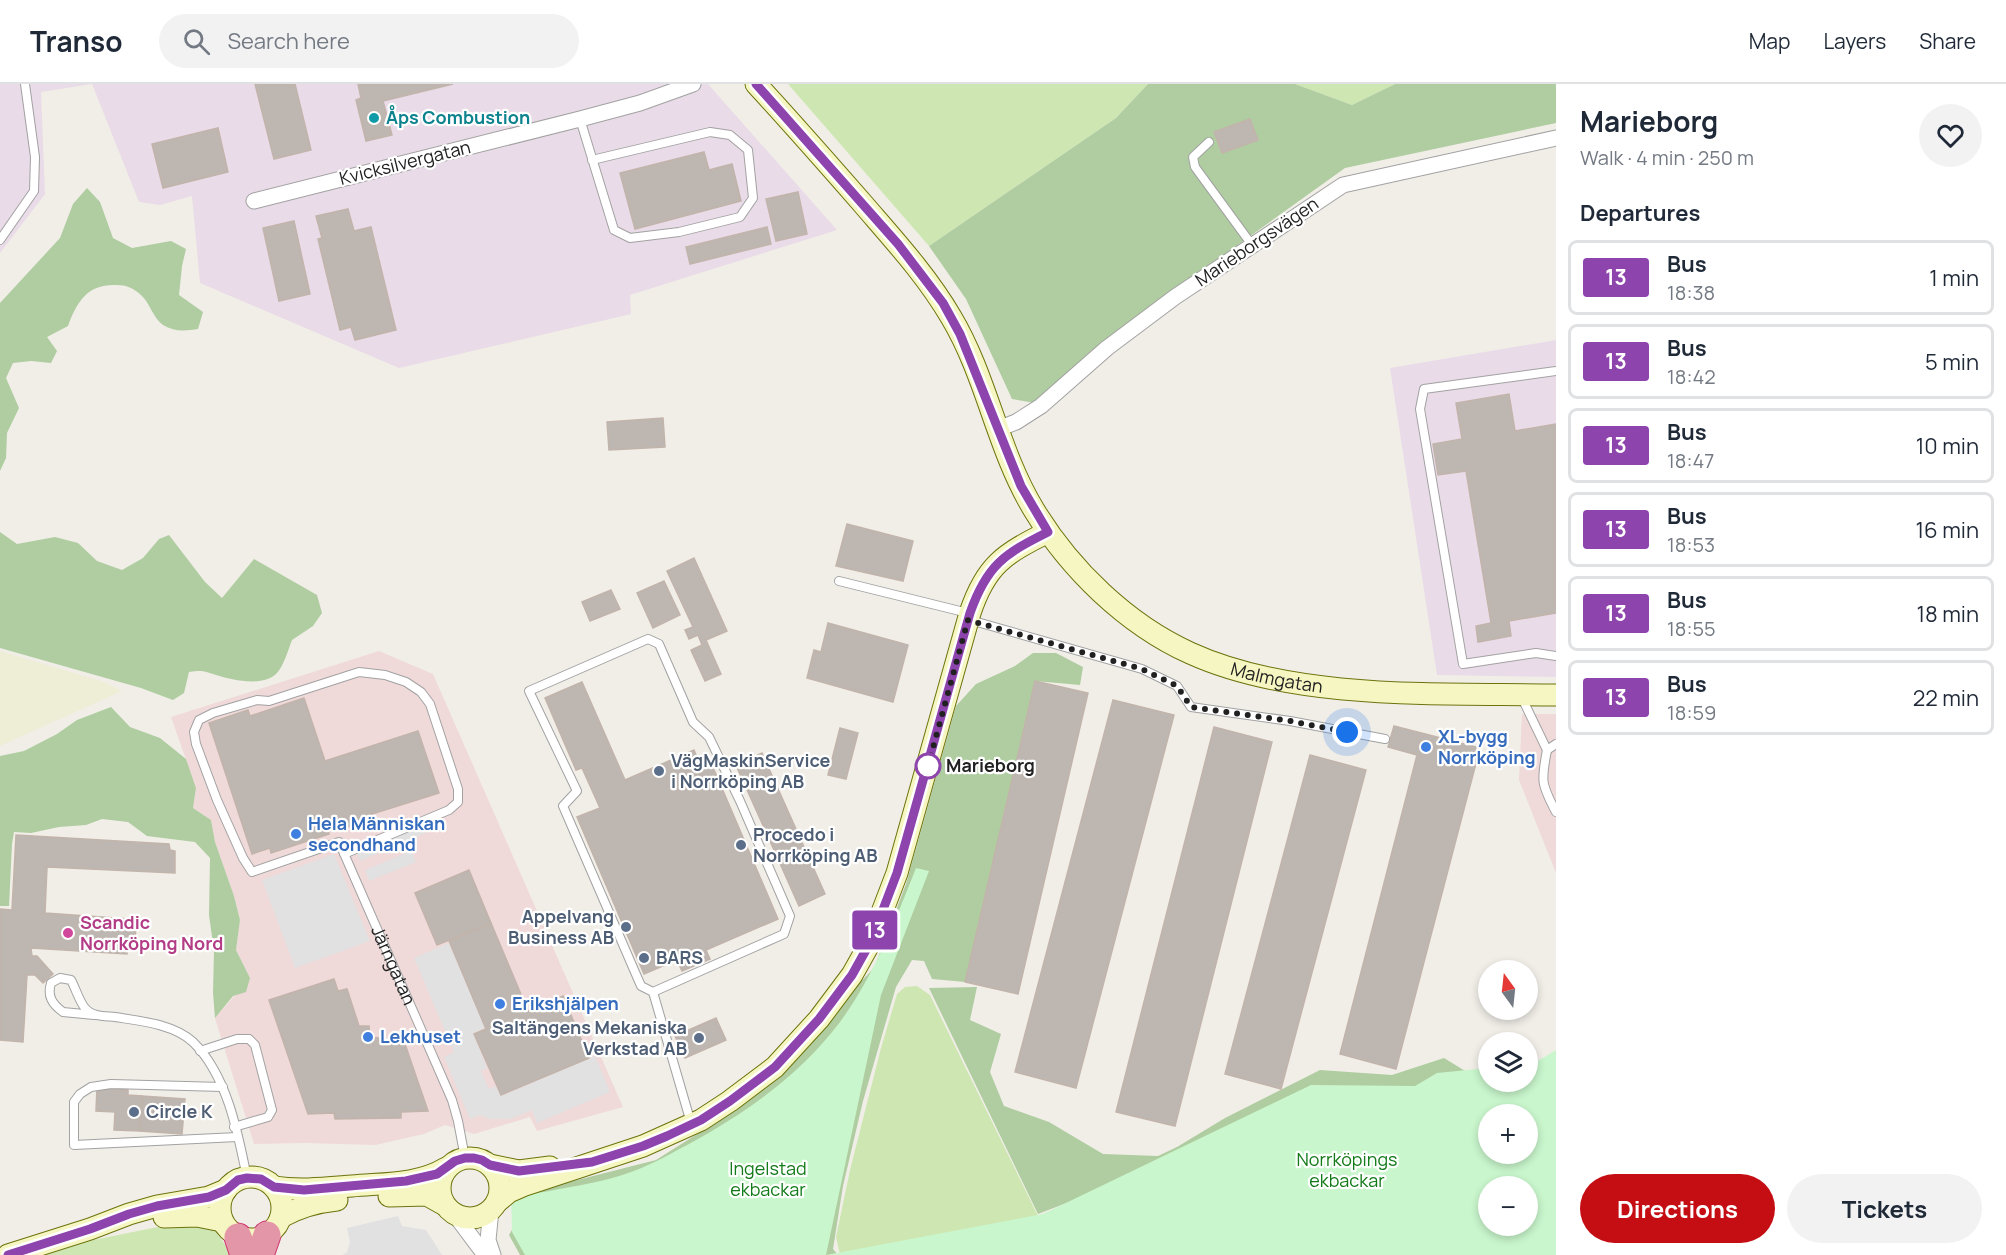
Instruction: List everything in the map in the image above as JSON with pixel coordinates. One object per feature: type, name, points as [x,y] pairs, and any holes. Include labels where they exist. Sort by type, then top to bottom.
[{"type":"street","name":"Kvicksilvergatan","points":[[254,201],[580,119],[649,100],[693,84]]},
{"type":"street","points":[[90,1229],[172,1216],[197,1216],[234,1238],[252,1239],[269,1236],[297,1208],[313,1203],[403,1194],[427,1195],[467,1218],[480,1217],[518,1187],[643,1146],[691,1125],[730,1101],[775,1067],[819,1019],[857,967],[871,941],[897,873],[978,590],[992,568],[1005,556],[1021,545],[1048,532],[1021,486],[960,334],[933,290],[898,244],[756,84]]},
{"type":"street","name":"Marieborgsvägen","points":[[998,429],[1016,422],[1041,406],[1107,348],[1175,297],[1343,185],[1556,138]]},
{"type":"street","name":"Malmgatan","points":[[1048,532],[1095,586],[1126,613],[1158,636],[1191,654],[1232,668],[1262,676],[1322,686],[1428,693],[1556,695]]},
{"type":"street","points":[[8,1255],[129,1214],[157,1206],[209,1197],[226,1190],[238,1180],[247,1178],[261,1179],[274,1187],[304,1190],[406,1181],[437,1174],[455,1161],[465,1158],[482,1160],[490,1165],[519,1171],[592,1162]]},
{"type":"street","points":[[490,1165],[500,1182],[500,1192],[488,1231],[488,1240],[493,1255]]},
{"type":"street","points":[[446,1168],[441,1176],[440,1195],[485,1255]]},
{"type":"street","points":[[269,1236],[282,1206],[274,1187]]},
{"type":"street","points":[[226,1190],[220,1205],[234,1238]]},
{"type":"lane","points":[[0,240],[34,191],[35,157],[25,84]]},
{"type":"lane","points":[[580,119],[592,160],[614,230],[630,238],[679,231],[740,217],[753,198],[748,150],[730,135],[710,132],[592,160]]},
{"type":"lane","points":[[1209,142],[1193,157],[1195,167],[1252,245]]},
{"type":"lane","points":[[1556,370],[1424,389],[1420,409],[1464,664],[1536,653],[1556,656]]},
{"type":"lane","points":[[839,581],[1142,669],[1177,686],[1191,707],[1290,721],[1385,739]]},
{"type":"lane","points":[[652,992],[784,934],[790,916],[740,801],[709,737],[693,722],[658,644],[648,639],[529,691],[577,791],[563,807],[641,986],[652,992],[691,1125]]},
{"type":"lane","name":"Järngatan","points":[[344,854],[449,810],[458,802],[458,789],[430,705],[421,692],[406,682],[385,675],[359,672],[269,701],[257,700],[213,713],[199,720],[194,732],[195,744],[217,800],[243,858],[252,872],[339,842],[344,854],[452,1100],[465,1158]]},
{"type":"lane","points":[[1520,694],[1547,750],[1542,777],[1546,794],[1556,812]]},
{"type":"lane","points":[[1547,750],[1556,744]]},
{"type":"lane","points":[[94,1015],[84,1008],[71,980],[60,978],[51,983],[49,992],[51,1001],[63,1012],[141,1021],[171,1030],[193,1042],[210,1063],[223,1087],[247,1178]]},
{"type":"lane","points":[[200,1052],[237,1039],[249,1039],[255,1045],[272,1110],[268,1117],[234,1127]]},
{"type":"lane","points":[[223,1087],[111,1084],[91,1087],[80,1094],[74,1102],[74,1145],[237,1137]]},
{"type":"shaded area","points":[[0,84],[92,84],[41,92],[45,194],[0,253]]},
{"type":"shaded area","points":[[92,84],[708,84],[837,230],[630,295],[631,314],[399,368],[200,283],[192,196],[160,205],[139,202]]},
{"type":"shaded area","points":[[1556,340],[1556,677],[1437,675],[1390,368]]},
{"type":"shaded area","points":[[379,651],[433,674],[623,1107],[537,1131],[530,1117],[474,1134],[445,1125],[424,1134],[375,1145],[254,1144],[215,1018],[250,978],[236,950],[240,920],[215,842],[211,820],[193,808],[196,788],[171,717]]},
{"type":"shaded area","points":[[1522,714],[1556,714],[1556,873],[1519,780]]},
{"type":"shaded area","points":[[426,820],[430,831],[360,861],[356,850]]},
{"type":"shaded area","points":[[411,851],[416,862],[369,881],[365,870]]},
{"type":"shaded area","points":[[334,854],[370,941],[295,968],[262,880]]},
{"type":"shaded area","points":[[449,943],[485,1028],[473,1033],[487,1068],[481,1071],[489,1089],[496,1086],[501,1096],[595,1056],[610,1092],[537,1123],[532,1110],[511,1119],[489,1119],[480,1115],[470,1119],[444,1057],[454,1052],[414,958]]},
{"type":"shaded area","points":[[398,1216],[402,1226],[426,1230],[442,1255],[343,1255],[347,1252],[350,1242],[347,1228]]},
{"type":"green space","points":[[788,84],[1148,84],[1116,118],[929,246]]},
{"type":"green space","points":[[1148,84],[1295,84],[1352,105],[1395,84],[1556,84],[1556,123],[1345,168],[1104,341],[1035,403],[1012,399],[966,299],[929,246],[1116,118]]},
{"type":"green space","points":[[1295,84],[1395,84],[1352,105]]},
{"type":"green space","points":[[87,188],[100,202],[113,238],[132,248],[171,241],[186,249],[179,295],[203,312],[198,329],[171,329],[163,325],[144,298],[130,287],[106,285],[91,291],[75,309],[68,326],[47,337],[57,351],[51,363],[31,361],[13,363],[6,378],[19,408],[7,433],[6,458],[0,471],[0,303],[60,238],[73,204]]},
{"type":"green space","points":[[0,532],[17,544],[55,537],[78,543],[97,561],[122,570],[143,558],[159,539],[169,535],[205,582],[222,598],[254,559],[317,595],[322,613],[313,626],[292,640],[281,667],[270,678],[247,681],[230,679],[203,671],[189,672],[184,693],[173,700],[141,688],[0,648]]},
{"type":"green space","points":[[0,651],[104,682],[122,691],[0,746]]},
{"type":"green space","name":"Ingelstad ekbackar","points":[[1033,653],[1056,653],[1083,667],[1080,685],[1035,681],[965,982],[932,979],[924,961],[912,960],[896,987],[863,1101],[843,1186],[833,1249],[838,1255],[520,1255],[509,1235],[534,1191],[656,1160],[740,1107],[874,968],[906,884],[956,706],[976,684],[1015,666]]},
{"type":"green space","points":[[111,707],[130,727],[160,738],[186,759],[196,788],[193,808],[211,820],[215,842],[240,920],[236,950],[250,978],[246,992],[233,996],[215,1018],[214,951],[209,915],[210,858],[195,842],[147,836],[128,822],[102,819],[86,825],[59,827],[31,833],[14,832],[9,906],[0,906],[0,756],[24,751],[57,734],[77,720]]},
{"type":"green space","name":"Ingelstad ekbackar","points":[[916,868],[929,871],[881,995],[826,1255],[525,1255],[512,1232],[511,1195],[538,1193],[590,1183],[638,1169],[710,1132],[771,1091],[807,1059],[840,1022],[873,967],[892,928]]},
{"type":"green space","points":[[917,986],[930,995],[1038,1216],[1135,1179],[1162,1173],[1176,1188],[1177,1212],[1206,1255],[840,1255],[836,1237],[850,1170],[881,1048],[897,994],[905,987]]},
{"type":"green space","name":"Norrköpings ekbackar","points":[[977,987],[970,1020],[1001,1034],[990,1072],[1004,1106],[1049,1122],[1103,1154],[1158,1156],[1225,1118],[1320,1070],[1392,1075],[1444,1058],[1478,1079],[1478,1092],[1529,1092],[1531,1104],[1478,1104],[1478,1164],[1538,1164],[1538,1148],[1556,1255],[1123,1181],[1038,1214],[929,988]]},
{"type":"green space","name":"Norrköpings ekbackar","points":[[1556,1050],[1556,1255],[826,1255],[1043,1214],[1311,1085],[1415,1086],[1437,1073],[1478,1069],[1478,1092],[1538,1092],[1538,1061]]},
{"type":"green space","points":[[172,1224],[214,1229],[226,1246],[229,1255],[42,1255],[74,1244]]},
{"type":"building","points":[[255,84],[295,84],[311,150],[274,159]]},
{"type":"building","name":"Åps Combustion","points":[[358,84],[453,84],[383,101],[392,135],[366,141],[356,100],[361,98]]},
{"type":"building","points":[[1250,119],[1258,140],[1222,153],[1214,132]]},
{"type":"building","points":[[218,128],[228,172],[163,188],[152,144]]},
{"type":"building","points":[[704,152],[709,170],[732,164],[741,201],[635,229],[620,173]]},
{"type":"building","points":[[798,192],[807,234],[776,241],[766,199]]},
{"type":"building","points":[[348,209],[354,231],[371,227],[396,330],[355,340],[351,327],[340,330],[318,239],[322,238],[316,216]]},
{"type":"building","points":[[294,221],[310,294],[279,301],[263,228]]},
{"type":"building","points":[[767,227],[771,244],[690,264],[686,247]]},
{"type":"building","points":[[1509,394],[1515,431],[1556,424],[1556,613],[1509,621],[1511,636],[1478,642],[1476,626],[1491,623],[1466,471],[1438,475],[1433,444],[1462,439],[1456,403]]},
{"type":"building","points":[[663,418],[665,447],[609,450],[607,422]]},
{"type":"building","points":[[847,524],[913,541],[903,581],[836,566]]},
{"type":"building","points":[[694,558],[727,631],[706,640],[721,674],[705,681],[691,650],[702,645],[698,635],[689,639],[685,630],[693,627],[667,571]]},
{"type":"building","points":[[664,581],[680,615],[653,628],[637,593]]},
{"type":"building","points":[[611,590],[620,609],[590,621],[582,602]]},
{"type":"building","points":[[828,623],[908,645],[893,702],[807,678],[814,650],[821,652]]},
{"type":"building","points":[[1035,681],[1088,693],[1018,994],[965,982]]},
{"type":"building","points":[[582,682],[625,780],[694,750],[699,762],[709,758],[778,919],[706,950],[710,959],[682,971],[677,960],[644,974],[577,817],[600,808],[582,768],[576,770],[545,698]]},
{"type":"building","points":[[304,698],[325,761],[418,731],[439,793],[372,814],[374,819],[340,830],[339,825],[328,829],[329,834],[271,853],[270,848],[252,854],[209,723],[248,710],[250,716]]},
{"type":"building","points":[[1113,700],[1174,715],[1076,1088],[1015,1072]]},
{"type":"building","points":[[1394,726],[1480,748],[1396,1069],[1340,1054],[1417,755],[1388,747]]},
{"type":"building","points":[[1214,727],[1272,742],[1175,1126],[1116,1112]]},
{"type":"building","points":[[840,728],[858,733],[846,779],[828,775]]},
{"type":"building","points":[[762,753],[825,894],[799,906],[736,765]]},
{"type":"building","points":[[1310,755],[1366,770],[1281,1089],[1225,1074]]},
{"type":"building","name":"Scandic Norrköping Nord","points":[[16,835],[169,844],[170,850],[175,851],[175,873],[47,867],[45,913],[129,919],[129,926],[136,927],[135,940],[128,940],[127,954],[31,948],[32,956],[37,956],[53,974],[43,983],[35,975],[27,975],[23,1042],[0,1040],[0,909],[12,910]]},
{"type":"building","points":[[469,870],[491,923],[437,945],[415,893]]},
{"type":"building","name":"Erikshjälpen","points":[[491,923],[528,1011],[563,996],[589,1058],[501,1095],[474,1034],[486,1029],[449,941]]},
{"type":"building","points":[[334,979],[338,991],[347,989],[359,1026],[369,1026],[370,1037],[379,1038],[380,1044],[405,1044],[428,1111],[401,1112],[401,1118],[335,1119],[334,1113],[308,1114],[269,1000]]},
{"type":"building","points":[[716,1018],[726,1040],[685,1058],[675,1036]]},
{"type":"building","points":[[97,1088],[128,1090],[128,1095],[142,1096],[140,1131],[114,1130],[115,1112],[96,1111]]},
{"type":"building","points":[[142,1096],[185,1099],[182,1134],[140,1131]]},
{"type":"bus line","name":"13","points":[[8,1255],[129,1214],[157,1206],[209,1197],[226,1190],[238,1180],[247,1178],[261,1179],[274,1187],[304,1190],[423,1178],[437,1174],[455,1161],[465,1158],[474,1158],[490,1165],[519,1171],[592,1162],[620,1154],[701,1120],[775,1067],[819,1019],[852,975],[871,941],[897,873],[978,590],[992,568],[1005,556],[1021,545],[1048,532],[1021,486],[960,334],[943,303],[898,244],[756,84]]},
{"type":"place","name":"Åps Combustion","points":[[374,118]]},
{"type":"place","name":"XL-bygg Norrköping","points":[[1426,747]]},
{"type":"place","name":"Marieborg","points":[[928,766]]},
{"type":"place","name":"VägMaskinService i Norrköping AB","points":[[659,771]]},
{"type":"place","name":"Hela Människan secondhand","points":[[296,834]]},
{"type":"place","name":"Procedo i Norrköping AB","points":[[741,845]]},
{"type":"place","name":"Appelvang Business AB","points":[[626,927]]},
{"type":"place","name":"Scandic Norrköping Nord","points":[[68,933]]},
{"type":"place","name":"BARS","points":[[644,958]]},
{"type":"place","name":"Erikshjälpen","points":[[500,1004]]},
{"type":"place","name":"Lekhuset","points":[[368,1037]]},
{"type":"place","name":"Saltängens Mekaniska Verkstad AB","points":[[699,1038]]},
{"type":"place","name":"Circle K","points":[[134,1112]]},
{"type":"route","points":[[928,766],[968,620],[1142,669],[1177,686],[1191,707],[1290,721],[1347,732]]}]
